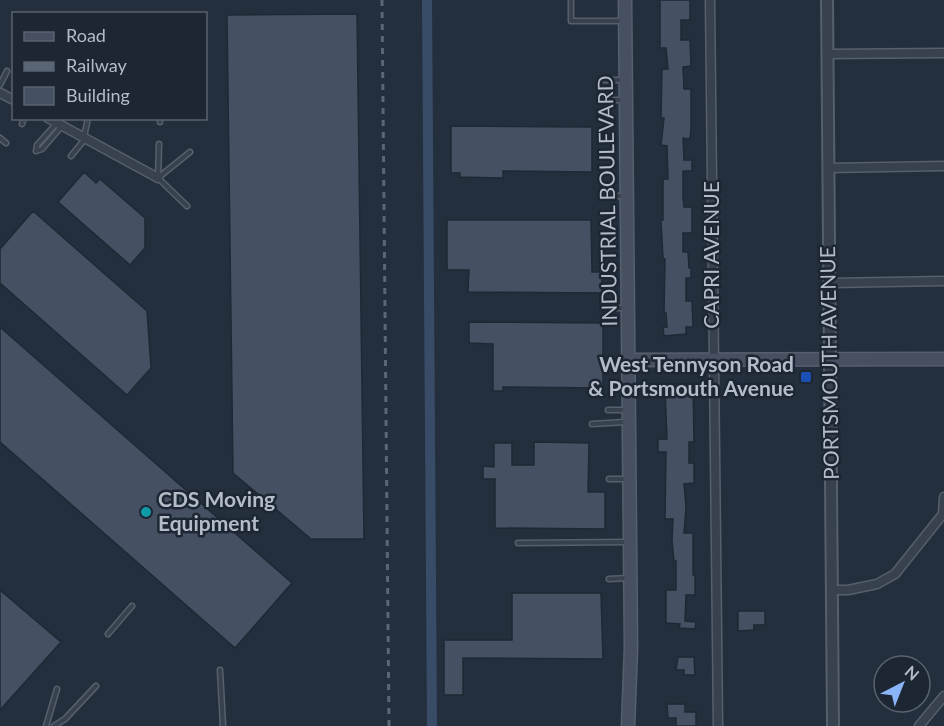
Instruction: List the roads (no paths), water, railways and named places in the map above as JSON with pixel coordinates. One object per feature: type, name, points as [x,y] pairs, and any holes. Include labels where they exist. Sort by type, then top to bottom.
[{"type":"main road","name":"INDUSTRIAL BOULEVARD","points":[[625,0],[630,542],[628,726]]},
{"type":"main road","points":[[629,360],[944,359]]},
{"type":"street","name":"CAPRI AVENUE","points":[[710,0],[717,726]]},
{"type":"street","name":"PORTSMOUTH AVENUE","points":[[827,0],[834,590],[833,726]]},
{"type":"street","points":[[827,54],[944,53]]},
{"type":"street","points":[[51,120],[159,178]]},
{"type":"street","points":[[828,168],[944,166]]},
{"type":"street","points":[[830,283],[944,281]]},
{"type":"street","points":[[834,590],[848,590],[877,584],[894,574],[943,514],[944,498]]},
{"type":"street","points":[[919,726],[944,696]]},
{"type":"lane","points":[[571,0],[571,21],[625,21]]},
{"type":"lane","points":[[0,84],[7,71]]},
{"type":"lane","points":[[605,80],[626,80]]},
{"type":"lane","points":[[605,100],[626,100]]},
{"type":"lane","points":[[22,124],[23,120]]},
{"type":"lane","points":[[71,156],[85,138],[88,120]]},
{"type":"lane","points":[[59,125],[42,149],[36,151],[37,145],[59,125]]},
{"type":"lane","points":[[0,138],[6,143]]},
{"type":"lane","points":[[159,144],[159,178],[187,206]]},
{"type":"lane","points":[[159,178],[190,152]]},
{"type":"lane","points":[[602,196],[627,196]]},
{"type":"lane","points":[[608,308],[628,308]]},
{"type":"lane","points":[[608,410],[629,416]]},
{"type":"lane","points":[[592,424],[629,416]]},
{"type":"lane","points":[[609,479],[629,478]]},
{"type":"lane","points":[[518,543],[630,542]]},
{"type":"lane","points":[[609,579],[630,578]]},
{"type":"lane","points":[[108,633],[132,606]]},
{"type":"lane","points":[[220,670],[223,726]]},
{"type":"lane","points":[[54,726],[65,720],[96,686]]},
{"type":"lane","points":[[46,726],[57,689]]},
{"type":"waterway","points":[[427,0],[432,726]]},
{"type":"railway","points":[[382,0],[389,726]]},
{"type":"place","name":"West Tennyson Road & Portsmouth Avenue","points":[[806,377]]},
{"type":"place","name":"CDS Moving Equipment","points":[[146,512]]}]
